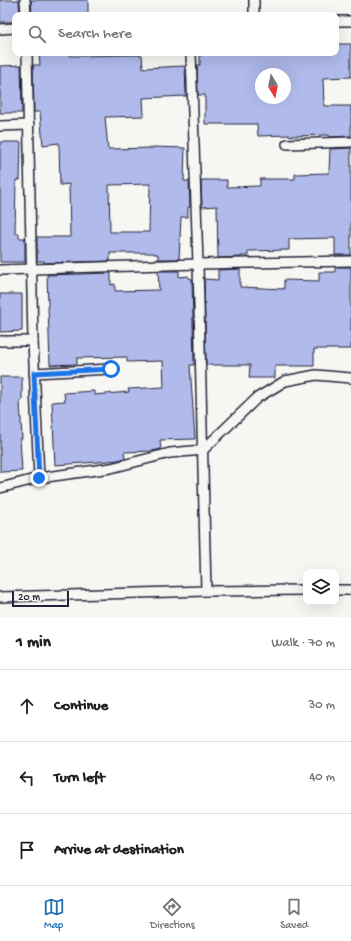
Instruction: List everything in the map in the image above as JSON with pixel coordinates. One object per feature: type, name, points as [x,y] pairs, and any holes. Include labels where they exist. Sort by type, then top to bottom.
[{"type":"lane","points":[[25,0],[26,12]]},
{"type":"lane","points":[[254,0],[254,12]]},
{"type":"lane","points":[[339,21],[351,21]]},
{"type":"lane","points":[[0,29],[12,28]]},
{"type":"lane","points":[[27,56],[33,341],[39,478]]},
{"type":"lane","points":[[191,56],[206,591]]},
{"type":"lane","points":[[0,126],[29,125]]},
{"type":"lane","points":[[287,144],[351,142]]},
{"type":"lane","points":[[0,270],[351,261]]},
{"type":"lane","points":[[0,341],[33,341]]},
{"type":"lane","points":[[34,373],[111,369]]},
{"type":"lane","points":[[0,488],[39,478],[111,468],[170,453],[203,450],[257,398],[285,381],[316,376],[351,378]]},
{"type":"lane","points":[[0,598],[206,591],[303,590]]},
{"type":"lane","points":[[339,590],[351,590]]},
{"type":"building","points":[[0,0],[19,0],[20,12],[12,12],[12,22],[0,22]]},
{"type":"building","points":[[31,0],[88,0],[88,12],[32,12]]},
{"type":"building","points":[[339,44],[351,44],[351,77],[323,78],[324,106],[351,106],[351,136],[258,136],[257,124],[205,124],[205,95],[198,95],[197,65],[200,65],[200,56],[339,56]]},
{"type":"building","points":[[39,56],[142,56],[143,68],[185,66],[186,96],[143,98],[144,116],[105,117],[108,149],[153,147],[185,148],[184,181],[189,181],[190,207],[188,207],[188,217],[181,217],[179,259],[158,259],[158,254],[154,253],[110,253],[110,261],[44,263],[44,261],[37,261],[37,237],[70,237],[69,184],[60,185],[59,143],[43,145],[40,112],[34,112],[33,65],[40,65]],"holes":[[[150,184],[149,232],[110,232],[109,185]]]},
{"type":"building","points":[[21,65],[22,113],[0,113],[0,66]]},
{"type":"building","points":[[0,142],[21,142],[20,180],[16,180],[15,233],[19,233],[19,238],[25,238],[25,262],[0,262]]},
{"type":"building","points":[[351,148],[351,255],[335,255],[335,238],[289,239],[289,250],[248,251],[248,256],[218,258],[217,206],[202,207],[201,180],[227,180],[227,187],[260,186],[260,179],[295,179],[295,174],[329,173],[330,149]]},
{"type":"building","points":[[335,267],[351,267],[351,349],[314,349],[314,366],[275,366],[275,378],[249,378],[250,365],[206,365],[204,279],[218,280],[218,270],[240,269],[240,287],[284,289],[284,280],[319,281],[319,272],[335,272]]},
{"type":"building","points":[[158,271],[179,271],[179,277],[188,276],[192,279],[194,365],[190,365],[195,439],[160,440],[161,449],[152,451],[124,452],[125,458],[118,460],[55,465],[52,402],[65,401],[64,393],[94,391],[94,395],[129,392],[128,389],[164,387],[163,361],[127,362],[127,357],[77,358],[77,364],[50,365],[47,275],[111,273],[111,285],[115,284],[115,291],[159,290]]},
{"type":"building","points":[[0,294],[22,294],[22,331],[0,332]]},
{"type":"building","points":[[0,377],[22,377],[22,401],[20,401],[22,439],[20,439],[22,471],[0,472]]},
{"type":"route","points":[[39,478],[34,373],[111,369]]}]
